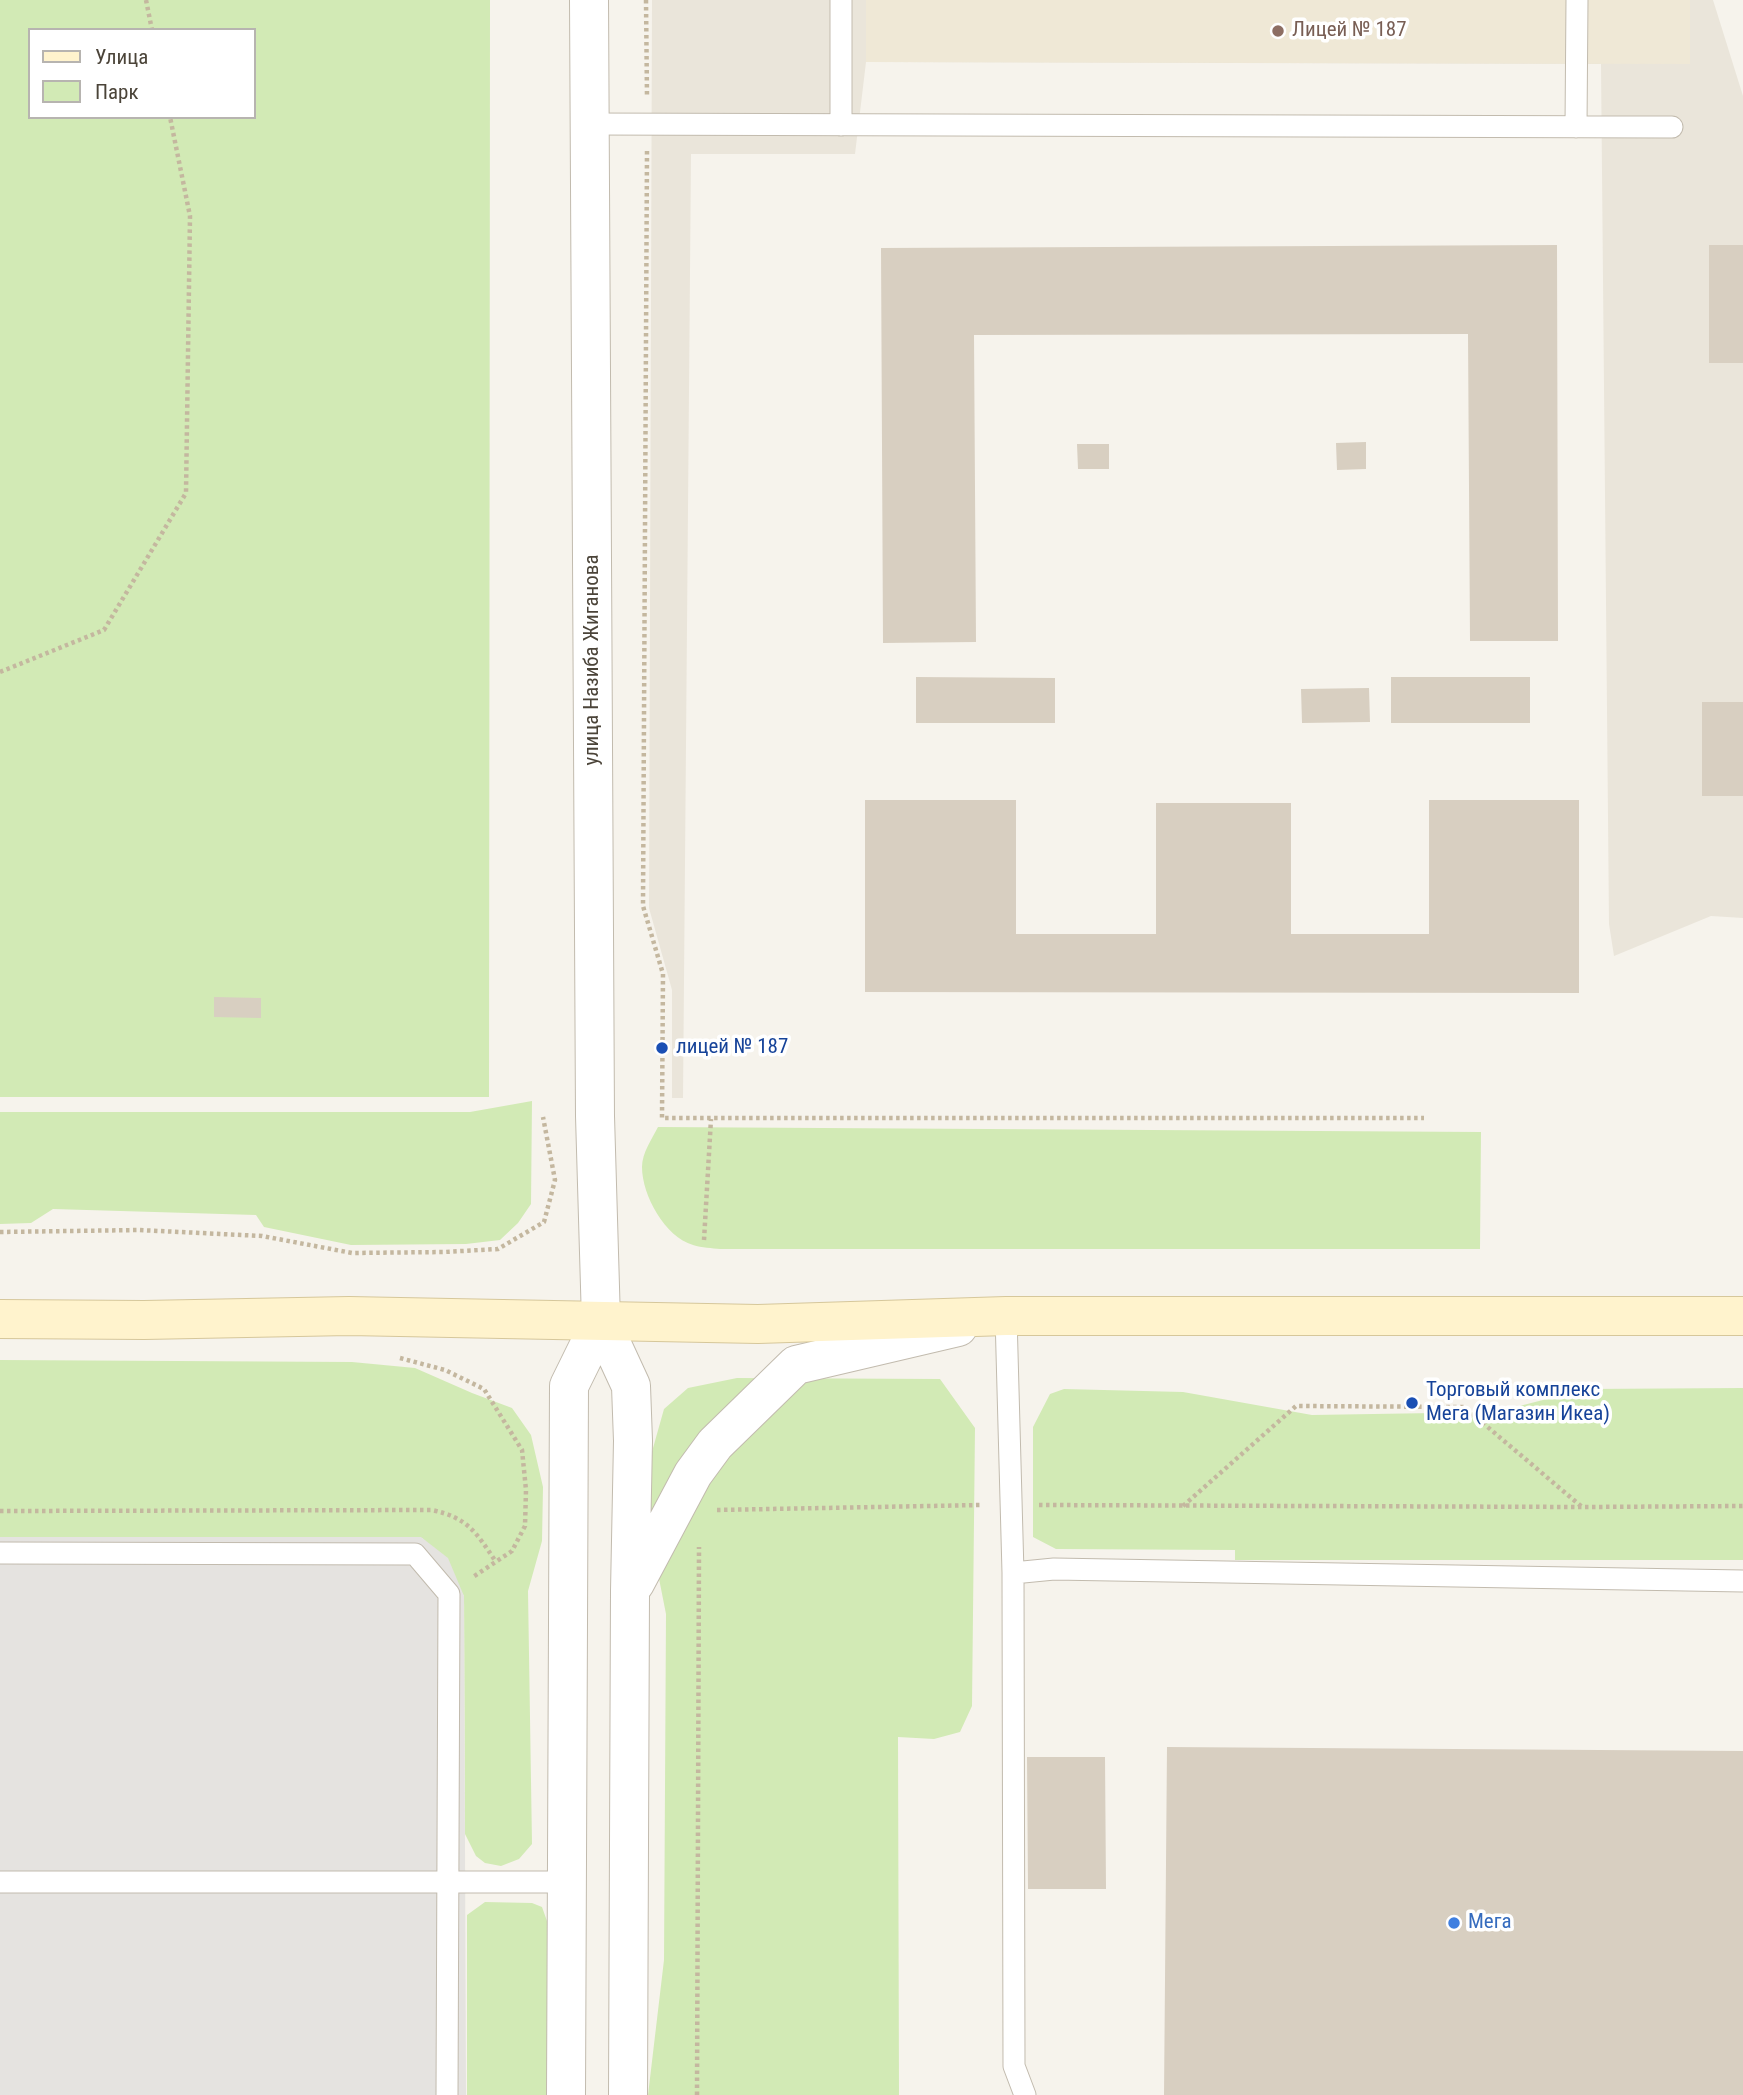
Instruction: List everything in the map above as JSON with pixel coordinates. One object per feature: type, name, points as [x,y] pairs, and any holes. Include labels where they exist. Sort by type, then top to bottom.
[{"type":"main road","points":[[0,1319],[144,1320],[349,1316],[758,1324],[1006,1316],[1743,1315]]},
{"type":"street","name":"улица Назиба Жиганова","points":[[589,0],[595,1116],[601,1321]]},
{"type":"street","points":[[631,1591],[692,1474],[715,1444],[796,1365],[1006,1316]]},
{"type":"street","points":[[601,1321],[631,1386],[633,1441],[628,2095]]},
{"type":"street","points":[[566,2095],[569,1386],[601,1321]]},
{"type":"lane","points":[[841,0],[841,125]]},
{"type":"lane","points":[[1576,127],[1577,0]]},
{"type":"lane","points":[[589,124],[1672,127]]},
{"type":"lane","points":[[1006,1316],[1013,1505],[1014,2066],[1025,2095]]},
{"type":"lane","points":[[0,1553],[415,1553],[449,1594],[447,2095]]},
{"type":"lane","points":[[1013,1573],[1054,1569],[1743,1581]]},
{"type":"lane","points":[[0,1882],[566,1882]]},
{"type":"path","points":[[146,0],[152,28]]},
{"type":"path","points":[[646,0],[643,906],[663,974],[662,1118],[1424,1118]]},
{"type":"path","points":[[0,672],[104,630],[186,493],[190,216],[170,119]]},
{"type":"path","points":[[0,1232],[139,1230],[262,1237],[352,1253],[498,1250],[544,1222],[555,1180],[543,1117]]},
{"type":"path","points":[[704,1240],[711,1119]]},
{"type":"path","points":[[389,1358],[446,1370],[484,1390],[522,1450],[526,1490],[525,1526],[512,1551],[449,1594]]},
{"type":"path","points":[[1183,1506],[1296,1406],[1309,1406],[1464,1407],[1583,1507]]},
{"type":"path","points":[[712,1510],[1013,1505],[1743,1506]]},
{"type":"path","points":[[0,1511],[432,1510],[453,1514],[477,1533],[496,1562]]},
{"type":"path","points":[[696,2095],[699,1538]]},
{"type":"shaded area","points":[[652,0],[1713,0],[1743,96],[1743,918],[1711,916],[1614,956],[1609,924],[1601,64],[866,62],[855,154],[691,154],[683,1098],[672,1098],[672,990],[649,908]]},
{"type":"shaded area","name":"Лицей № 187","points":[[866,0],[1690,0],[1690,64],[866,62]]},
{"type":"shaded area","points":[[0,1537],[421,1537],[448,1558],[464,1596],[466,2095],[0,2095]]},
{"type":"green space","points":[[0,0],[490,0],[489,1097],[0,1097]]},
{"type":"green space","points":[[532,1101],[531,1204],[518,1223],[500,1240],[466,1244],[351,1245],[264,1227],[256,1215],[53,1209],[31,1223],[0,1224],[0,1112],[470,1112]]},
{"type":"green space","points":[[658,1127],[1481,1132],[1480,1249],[703,1247],[693,1245],[673,1233],[657,1214],[646,1190],[642,1162]]},
{"type":"green space","points":[[0,1360],[352,1362],[415,1368],[512,1408],[531,1435],[543,1487],[542,1541],[528,1591],[532,1844],[519,1859],[501,1866],[485,1863],[476,1856],[465,1834],[464,1596],[422,1538],[0,1537]]},
{"type":"green space","points":[[737,1378],[940,1379],[975,1428],[972,1706],[960,1732],[934,1739],[898,1737],[899,2095],[648,2095],[664,1960],[666,1614],[649,1528],[646,1473],[664,1409],[688,1388]]},
{"type":"green space","points":[[1743,1388],[1743,1560],[1235,1560],[1235,1550],[1056,1549],[1033,1537],[1033,1427],[1050,1394],[1064,1389],[1183,1392],[1312,1415],[1496,1412],[1586,1389]]},
{"type":"green space","points":[[485,1902],[532,1903],[542,1907],[547,1921],[547,2095],[467,2095],[467,1915]]},
{"type":"building","points":[[1557,245],[1558,641],[1470,641],[1468,334],[974,335],[976,642],[883,643],[881,248]]},
{"type":"building","points":[[1709,245],[1743,245],[1743,363],[1709,363]]},
{"type":"building","points":[[1366,442],[1366,469],[1337,470],[1336,443]]},
{"type":"building","points":[[1077,444],[1109,444],[1109,469],[1078,469]]},
{"type":"building","points":[[916,677],[1055,678],[1055,723],[916,723]]},
{"type":"building","points":[[1391,677],[1530,677],[1530,723],[1391,723]]},
{"type":"building","points":[[1369,688],[1370,722],[1302,723],[1301,689]]},
{"type":"building","points":[[1702,702],[1743,702],[1743,796],[1702,796]]},
{"type":"building","points":[[865,800],[1016,800],[1016,934],[1156,934],[1156,803],[1291,803],[1291,934],[1429,934],[1429,800],[1579,800],[1579,993],[865,992]]},
{"type":"building","points":[[214,997],[261,998],[261,1018],[214,1017]]},
{"type":"building","name":"Мега","points":[[1167,1747],[1743,1751],[1743,2095],[1164,2095]]},
{"type":"building","points":[[1027,1757],[1105,1757],[1106,1889],[1028,1889]]},
{"type":"place","name":"Лицей № 187","points":[[1278,31]]},
{"type":"place","name":"лицей № 187","points":[[662,1048]]},
{"type":"place","name":"Торговый комплекс Мега (Магазин Икеа)","points":[[1412,1403]]},
{"type":"place","name":"Мега","points":[[1454,1923]]}]
